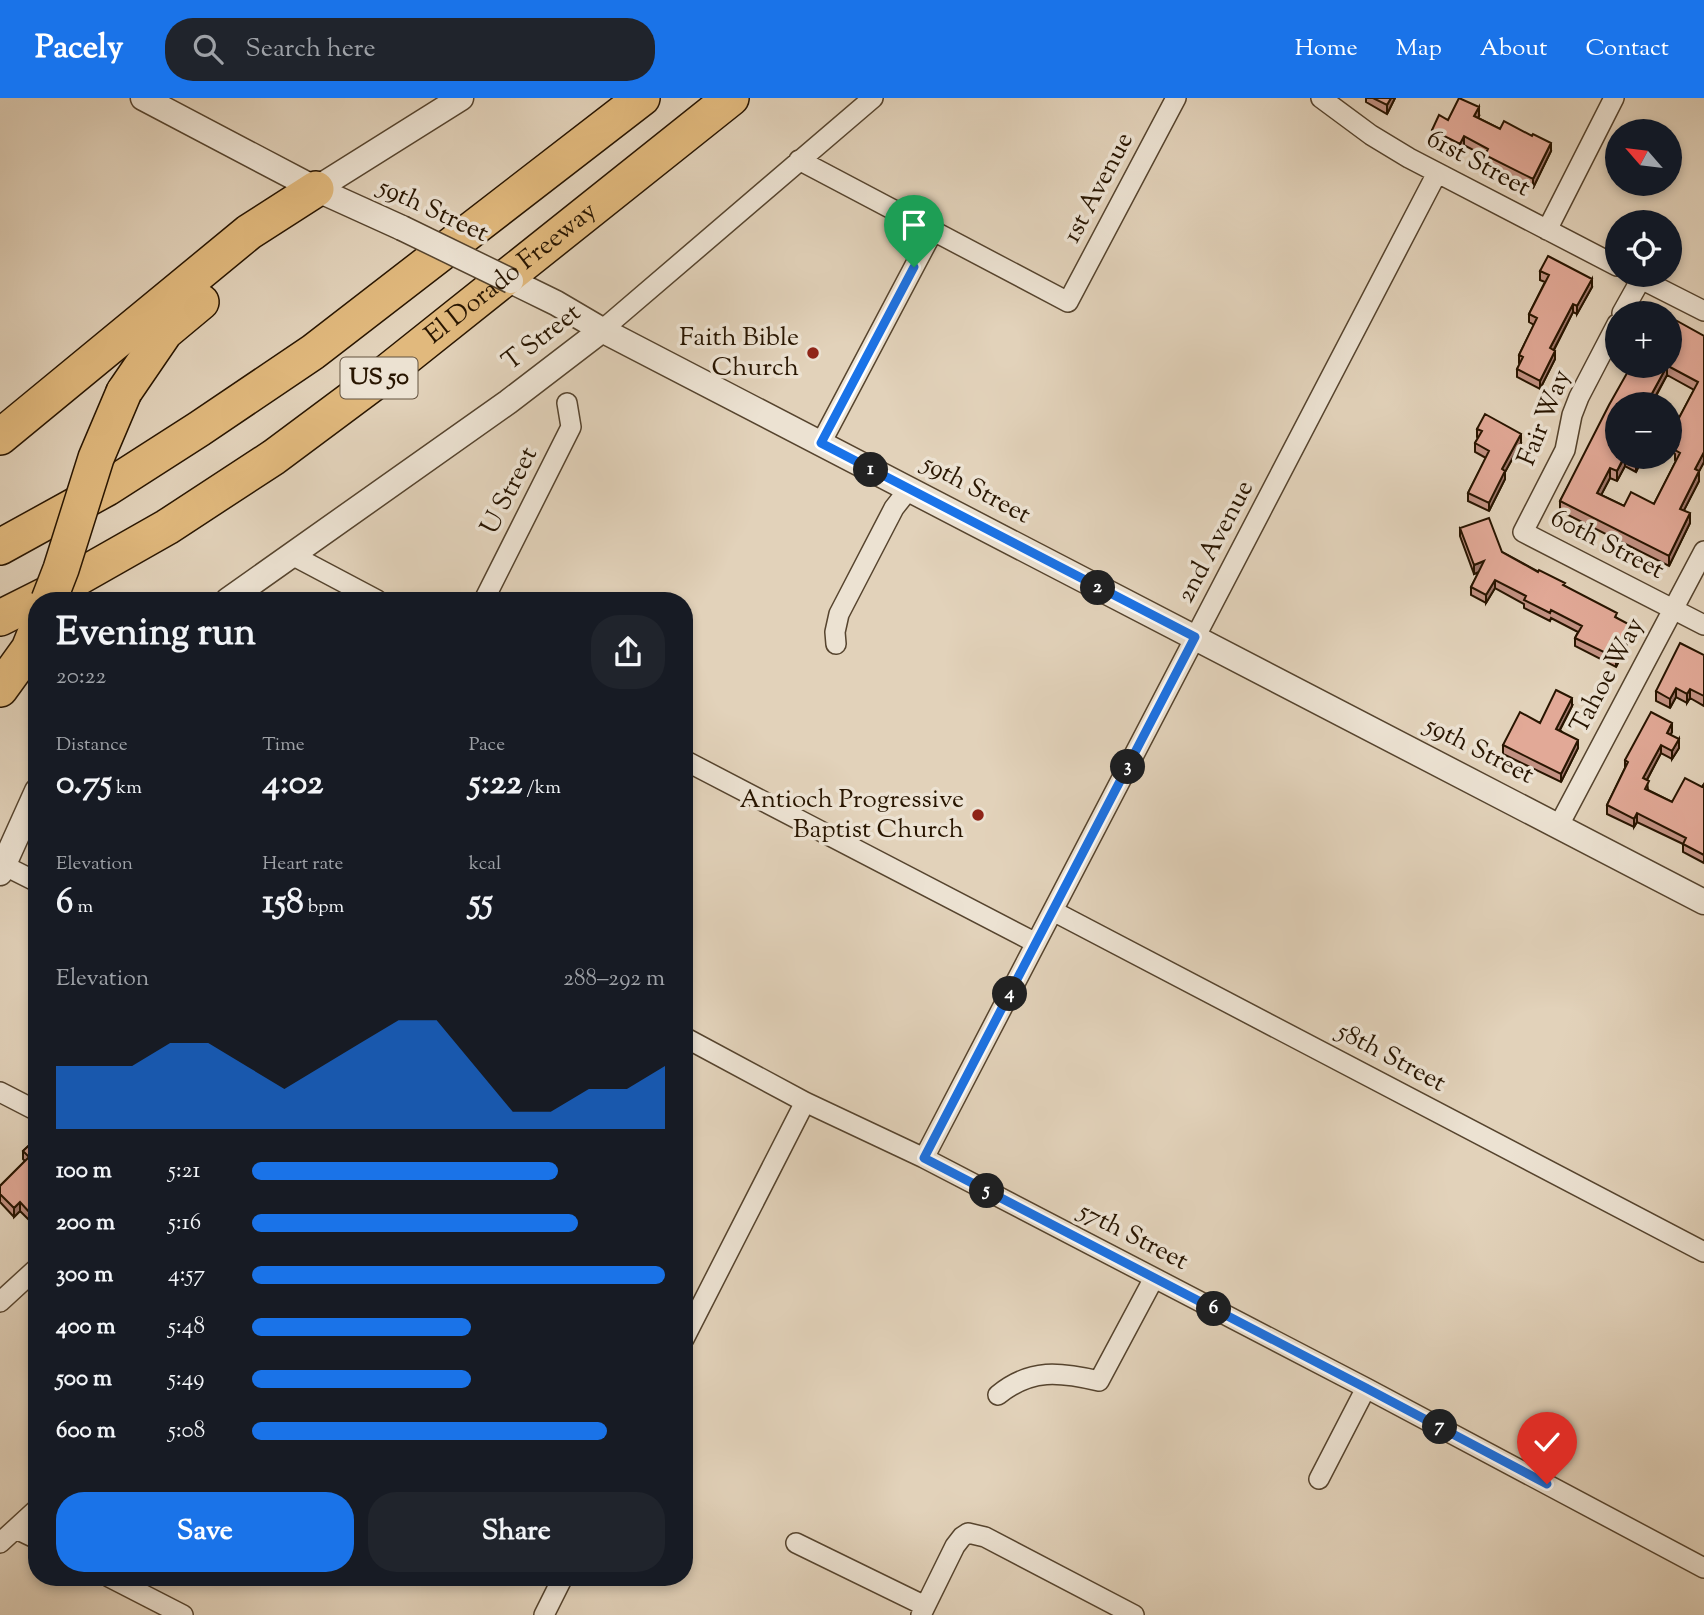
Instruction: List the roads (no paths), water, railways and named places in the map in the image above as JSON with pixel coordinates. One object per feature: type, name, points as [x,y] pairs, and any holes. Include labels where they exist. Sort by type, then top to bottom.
[{"type":"highway","name":"El Dorado Freeway","points":[[0,547],[107,488],[313,352],[642,98]]},
{"type":"highway","name":"El Dorado Freeway","points":[[52,592],[167,527],[274,457],[376,381],[731,98]]},
{"type":"highway","points":[[51,592],[96,458],[124,392],[165,332],[235,274],[316,189]]},
{"type":"highway","points":[[0,437],[249,232],[316,189]]},
{"type":"highway","name":"El Dorado Freeway","points":[[0,618],[28,604]]},
{"type":"highway","points":[[0,690],[28,650]]},
{"type":"street","name":"59th Street","points":[[143,98],[316,189],[556,303],[602,330],[1704,902]]},
{"type":"street","points":[[316,189],[461,98]]},
{"type":"street","name":"T Street","points":[[239,592],[508,402],[602,330],[873,98]]},
{"type":"street","name":"1st Avenue","points":[[933,231],[1068,302],[1176,98]]},
{"type":"street","points":[[1547,230],[1614,98]]},
{"type":"street","name":"61st Street","points":[[1327,100],[1371,135],[1437,173],[1605,260]]},
{"type":"street","points":[[799,160],[933,231],[821,443]]},
{"type":"street","name":"2nd Avenue","points":[[924,1158],[1437,173]]},
{"type":"street","points":[[1657,287],[1704,311]]},
{"type":"street","name":"Fair Way","points":[[1523,532],[1565,450],[1572,415],[1605,347]]},
{"type":"street","name":"U Street","points":[[488,592],[571,427],[567,403]]},
{"type":"street","points":[[836,644],[835,632],[839,614],[894,508],[909,489]]},
{"type":"street","name":"60th Street","points":[[1523,532],[1704,625]]},
{"type":"street","name":"Tahoe Way","points":[[1559,825],[1704,551]]},
{"type":"street","points":[[292,555],[362,592]]},
{"type":"street","points":[[693,765],[1036,943]]},
{"type":"street","points":[[28,811],[2,869],[28,879]]},
{"type":"street","name":"58th Street","points":[[1053,911],[1704,1252]]},
{"type":"street","name":"57th Street","points":[[693,1042],[805,1102],[924,1158],[1366,1388],[1704,1568]]},
{"type":"street","points":[[0,1092],[28,1106]]},
{"type":"street","points":[[693,1318],[805,1102]]},
{"type":"street","points":[[0,1302],[28,1276]]},
{"type":"street","points":[[998,1395],[1011,1384],[1045,1373],[1074,1375],[1099,1381],[1154,1278]]},
{"type":"street","points":[[1319,1479],[1366,1388]]},
{"type":"street","points":[[0,1543],[28,1518]]},
{"type":"street","points":[[16,1529],[28,1535]]},
{"type":"street","points":[[796,1543],[923,1611],[955,1546],[968,1533],[985,1537],[1134,1615]]},
{"type":"street","points":[[127,1586],[183,1615]]},
{"type":"street","points":[[544,1615],[558,1586]]},
{"type":"place","name":"Faith Bible Church","points":[[813,353]]},
{"type":"place","name":"Antioch Progressive Baptist Church","points":[[978,815]]}]
